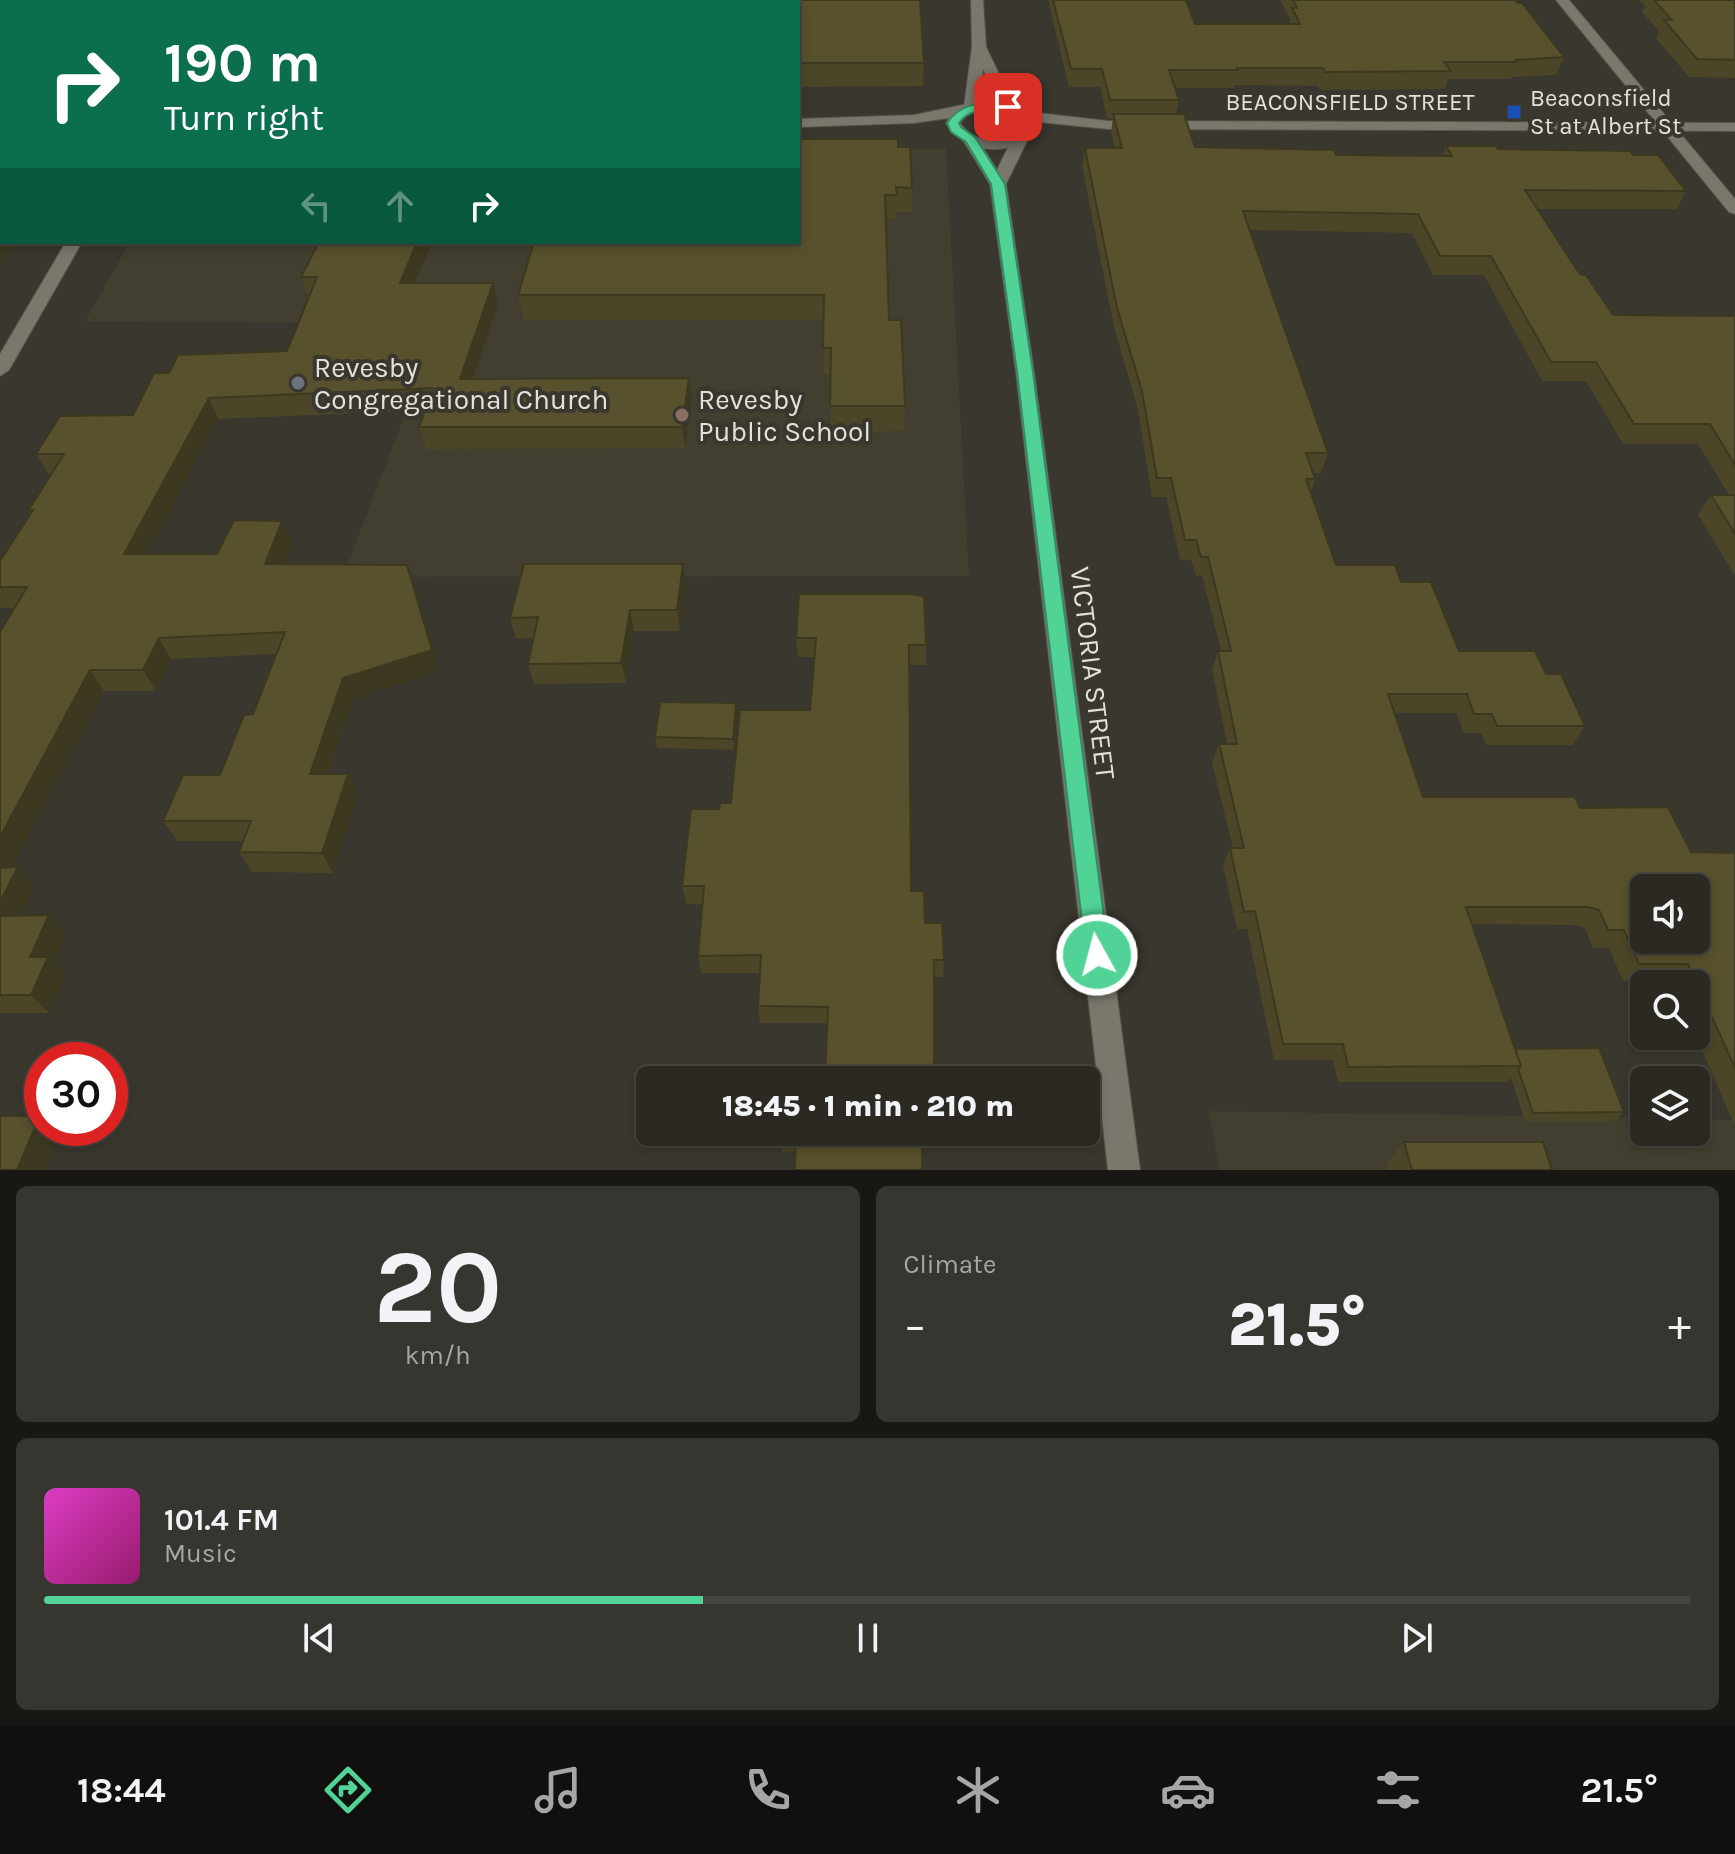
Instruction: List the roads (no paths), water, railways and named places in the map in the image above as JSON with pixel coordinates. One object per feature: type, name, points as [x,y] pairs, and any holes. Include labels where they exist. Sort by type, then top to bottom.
[{"type":"street","points":[[966,137],[953,123],[966,109],[979,47],[977,0]]},
{"type":"street","points":[[1562,0],[1735,209]]},
{"type":"street","points":[[800,123],[914,119],[966,109],[1008,107],[979,47]]},
{"type":"street","name":"BEACONSFIELD STREET","points":[[1008,107],[1027,116],[1108,125],[1735,127]]},
{"type":"street","points":[[998,184],[1032,122],[1027,116]]},
{"type":"street","points":[[849,123],[966,137]]},
{"type":"street","name":"BEACONSFIELD STREET","points":[[966,137],[996,144],[1108,125]]},
{"type":"street","name":"VICTORIA STREET","points":[[966,137],[998,184],[1027,388],[1124,1170]]},
{"type":"street","points":[[0,370],[73,244]]},
{"type":"place","name":"Beaconsfield St at Albert St","points":[[1514,112]]},
{"type":"place","name":"Revesby Congregational Church","points":[[298,383]]},
{"type":"place","name":"Revesby Public School","points":[[682,415]]}]
